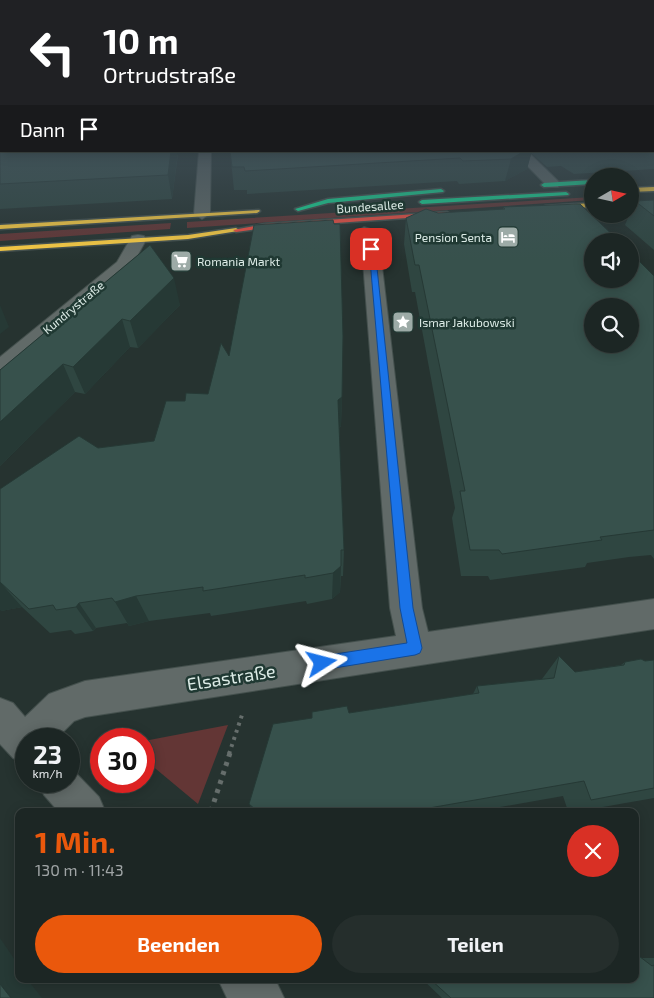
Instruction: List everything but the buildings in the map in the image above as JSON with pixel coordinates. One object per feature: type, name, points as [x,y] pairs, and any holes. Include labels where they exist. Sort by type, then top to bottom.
[{"type":"main road","points":[[639,179],[654,178]]},
{"type":"main road","points":[[553,184],[584,182]]},
{"type":"main road","name":"Bundesallee","points":[[553,184],[396,194],[328,201],[293,209],[584,192]]},
{"type":"main road","points":[[639,189],[654,188]]},
{"type":"main road","points":[[534,209],[584,211]]},
{"type":"main road","points":[[0,227],[269,210]]},
{"type":"main road","points":[[543,219],[584,212]]},
{"type":"main road","name":"Bundesallee","points":[[0,249],[188,237],[265,226],[454,214]]},
{"type":"main road","points":[[188,237],[297,236]]},
{"type":"street","points":[[202,214],[205,168]]},
{"type":"street","points":[[536,168],[553,184]]},
{"type":"street","points":[[597,223],[602,231]]},
{"type":"street","points":[[364,232],[371,249],[406,608],[415,648]]},
{"type":"street","name":"Kundrystraße","points":[[0,368],[124,265],[138,240]]},
{"type":"street","name":"Elsastraße","points":[[40,728],[62,707],[85,699],[415,648],[654,614]]},
{"type":"street","points":[[0,716],[15,731]]},
{"type":"street","points":[[69,793],[82,808]]},
{"type":"street","points":[[246,983],[260,998]]},
{"type":"path","points":[[212,808],[244,711]]},
{"type":"shaded area","points":[[584,197],[584,201],[187,228],[187,222]]},
{"type":"shaded area","points":[[171,223],[170,229],[0,241],[0,234]]},
{"type":"shaded area","points":[[228,725],[198,804],[155,768],[155,739]]},
{"type":"traffic: fast","points":[[544,185],[584,182]]},
{"type":"traffic: fast","points":[[298,209],[328,201],[441,191]]},
{"type":"traffic: fast","points":[[422,202],[566,194]]},
{"type":"traffic: fast","points":[[572,217],[584,216]]},
{"type":"traffic: slow","points":[[639,190],[654,189]]},
{"type":"traffic: slow","points":[[545,208],[584,206]]},
{"type":"traffic: slow","points":[[0,227],[257,211]]},
{"type":"traffic: slow","points":[[0,249],[188,237],[236,230]]},
{"type":"traffic: jam","points":[[236,230],[265,226],[447,214]]},
{"type":"place","name":"Pension Senta","points":[[508,237]]},
{"type":"place","name":"Romania Markt","points":[[181,261]]},
{"type":"place","name":"Ismar Jakubowski","points":[[403,322]]},
{"type":"route","points":[[322,663],[415,648],[406,608],[371,249]]}]
